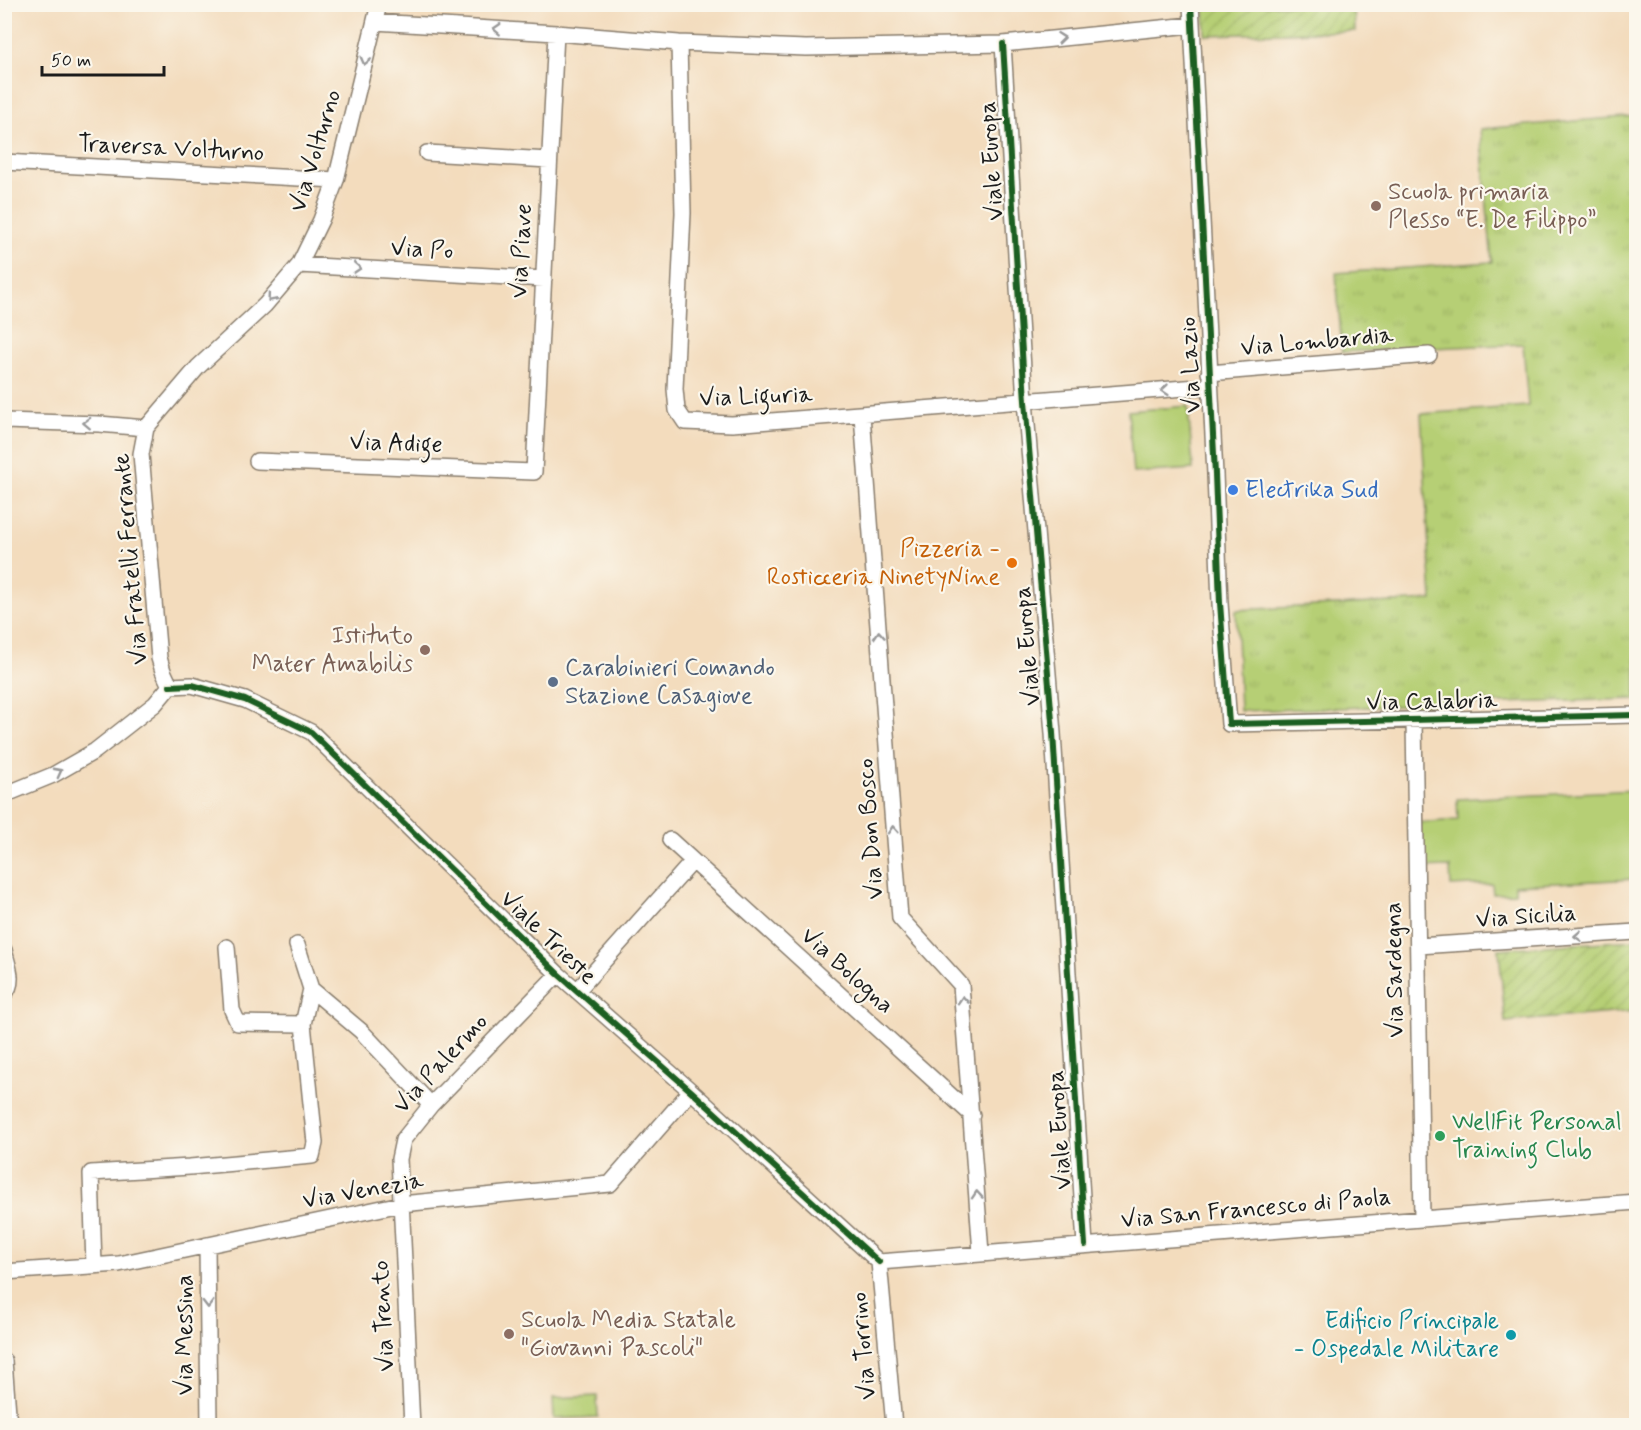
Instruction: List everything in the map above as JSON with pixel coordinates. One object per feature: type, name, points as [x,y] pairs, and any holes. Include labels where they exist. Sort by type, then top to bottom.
[{"type":"street","name":"Via Volturno","points":[[146,428],[198,367],[265,305],[299,265],[321,220],[336,180],[379,4]]},
{"type":"street","name":"Via Lazio","points":[[1191,4],[1220,603],[1229,724]]},
{"type":"street","points":[[375,22],[679,43],[806,48],[1003,44],[1191,25]]},
{"type":"street","name":"Via Piave","points":[[534,472],[556,33]]},
{"type":"street","name":"Via Liguria","points":[[679,43],[683,213],[675,389],[677,410],[685,422],[732,424],[862,415],[1120,394],[1210,380]]},
{"type":"street","name":"Viale Europa","points":[[1003,44],[1025,401],[1053,733],[1085,1245]]},
{"type":"street","points":[[427,153],[549,160]]},
{"type":"street","name":"Traversa Volturno","points":[[4,162],[336,180]]},
{"type":"street","name":"Via Po","points":[[299,265],[544,279]]},
{"type":"street","name":"Via Lombardia","points":[[1210,380],[1429,355]]},
{"type":"street","name":"Via Don Bosco","points":[[862,415],[900,918],[961,985],[981,1253]]},
{"type":"street","points":[[4,421],[146,428]]},
{"type":"street","name":"Via Fratelli Ferrante","points":[[146,428],[141,454],[159,658],[170,686]]},
{"type":"street","name":"Via Adige","points":[[257,461],[534,472]]},
{"type":"street","name":"Viale Trieste","points":[[170,686],[192,685],[245,700],[311,732],[558,974],[879,1262]]},
{"type":"street","points":[[4,795],[53,775],[95,751],[155,704],[170,686]]},
{"type":"street","name":"Via Calabria","points":[[1229,724],[1636,715]]},
{"type":"street","name":"Via Sardegna","points":[[1414,721],[1422,1218]]},
{"type":"street","name":"Via Bologna","points":[[670,840],[972,1115]]},
{"type":"street","points":[[577,991],[693,861]]},
{"type":"street","name":"Via Sicilia","points":[[1418,946],[1636,932]]},
{"type":"street","points":[[94,1266],[91,1173],[312,1156],[315,1143],[303,1024],[311,988],[297,945]]},
{"type":"street","points":[[227,948],[232,1010],[238,1023],[303,1024]]},
{"type":"street","points":[[4,950],[11,981],[4,994]]},
{"type":"street","name":"Via Palermo","points":[[400,1204],[399,1159],[403,1140],[431,1105],[558,974]]},
{"type":"street","points":[[311,988],[361,1031],[431,1105]]},
{"type":"street","name":"Via Venezia","points":[[4,1272],[119,1264],[400,1204],[610,1184],[691,1091]]},
{"type":"street","name":"Via San Francesco di Paola","points":[[879,1262],[1636,1202]]},
{"type":"street","name":"Via Trento","points":[[400,1204],[412,1425]]},
{"type":"street","name":"Via Messina","points":[[207,1245],[208,1425]]},
{"type":"street","name":"Via Torrino","points":[[879,1262],[894,1425]]},
{"type":"street","points":[[4,1361],[9,1425]]},
{"type":"green space","points":[[1204,5],[1354,5],[1355,31],[1205,35]]},
{"type":"green space","points":[[1636,116],[1636,699],[1240,711],[1236,610],[1432,600],[1421,414],[1528,406],[1523,344],[1342,352],[1336,273],[1492,262],[1480,129]]},
{"type":"green space","points":[[1188,406],[1193,469],[1133,473],[1128,411]]},
{"type":"green space","points":[[1636,790],[1636,879],[1515,885],[1515,893],[1493,894],[1492,884],[1451,886],[1450,867],[1417,868],[1415,823],[1458,820],[1457,799]]},
{"type":"green space","points":[[1636,940],[1636,1011],[1505,1022],[1499,949]]},
{"type":"green space","points":[[597,1396],[598,1417],[554,1419],[553,1398]]},
{"type":"cycle path","points":[[1191,4],[1220,603],[1229,724],[1636,715]]},
{"type":"cycle path","points":[[1003,44],[1025,401],[1053,733],[1085,1245]]},
{"type":"cycle path","points":[[170,686],[192,685],[245,700],[311,732],[558,974],[879,1262]]},
{"type":"place","name":"Scuola primaria Plesso “E. De Filippo”","points":[[1376,206]]},
{"type":"place","name":"Electrika Sud","points":[[1233,490]]},
{"type":"place","name":"Pizzeria - Rosticceria NinetyNine","points":[[1012,563]]},
{"type":"place","name":"Istituto Mater Amabilis","points":[[425,650]]},
{"type":"place","name":"Carabinieri Comando Stazione Casagiove","points":[[553,682]]},
{"type":"place","name":"WellFit Personal Training Club","points":[[1440,1136]]},
{"type":"place","name":"Scuola Media Statale \"Giovanni Pascoli\"","points":[[509,1334]]},
{"type":"place","name":"Edificio Principale - Ospedale Militare","points":[[1511,1335]]}]
